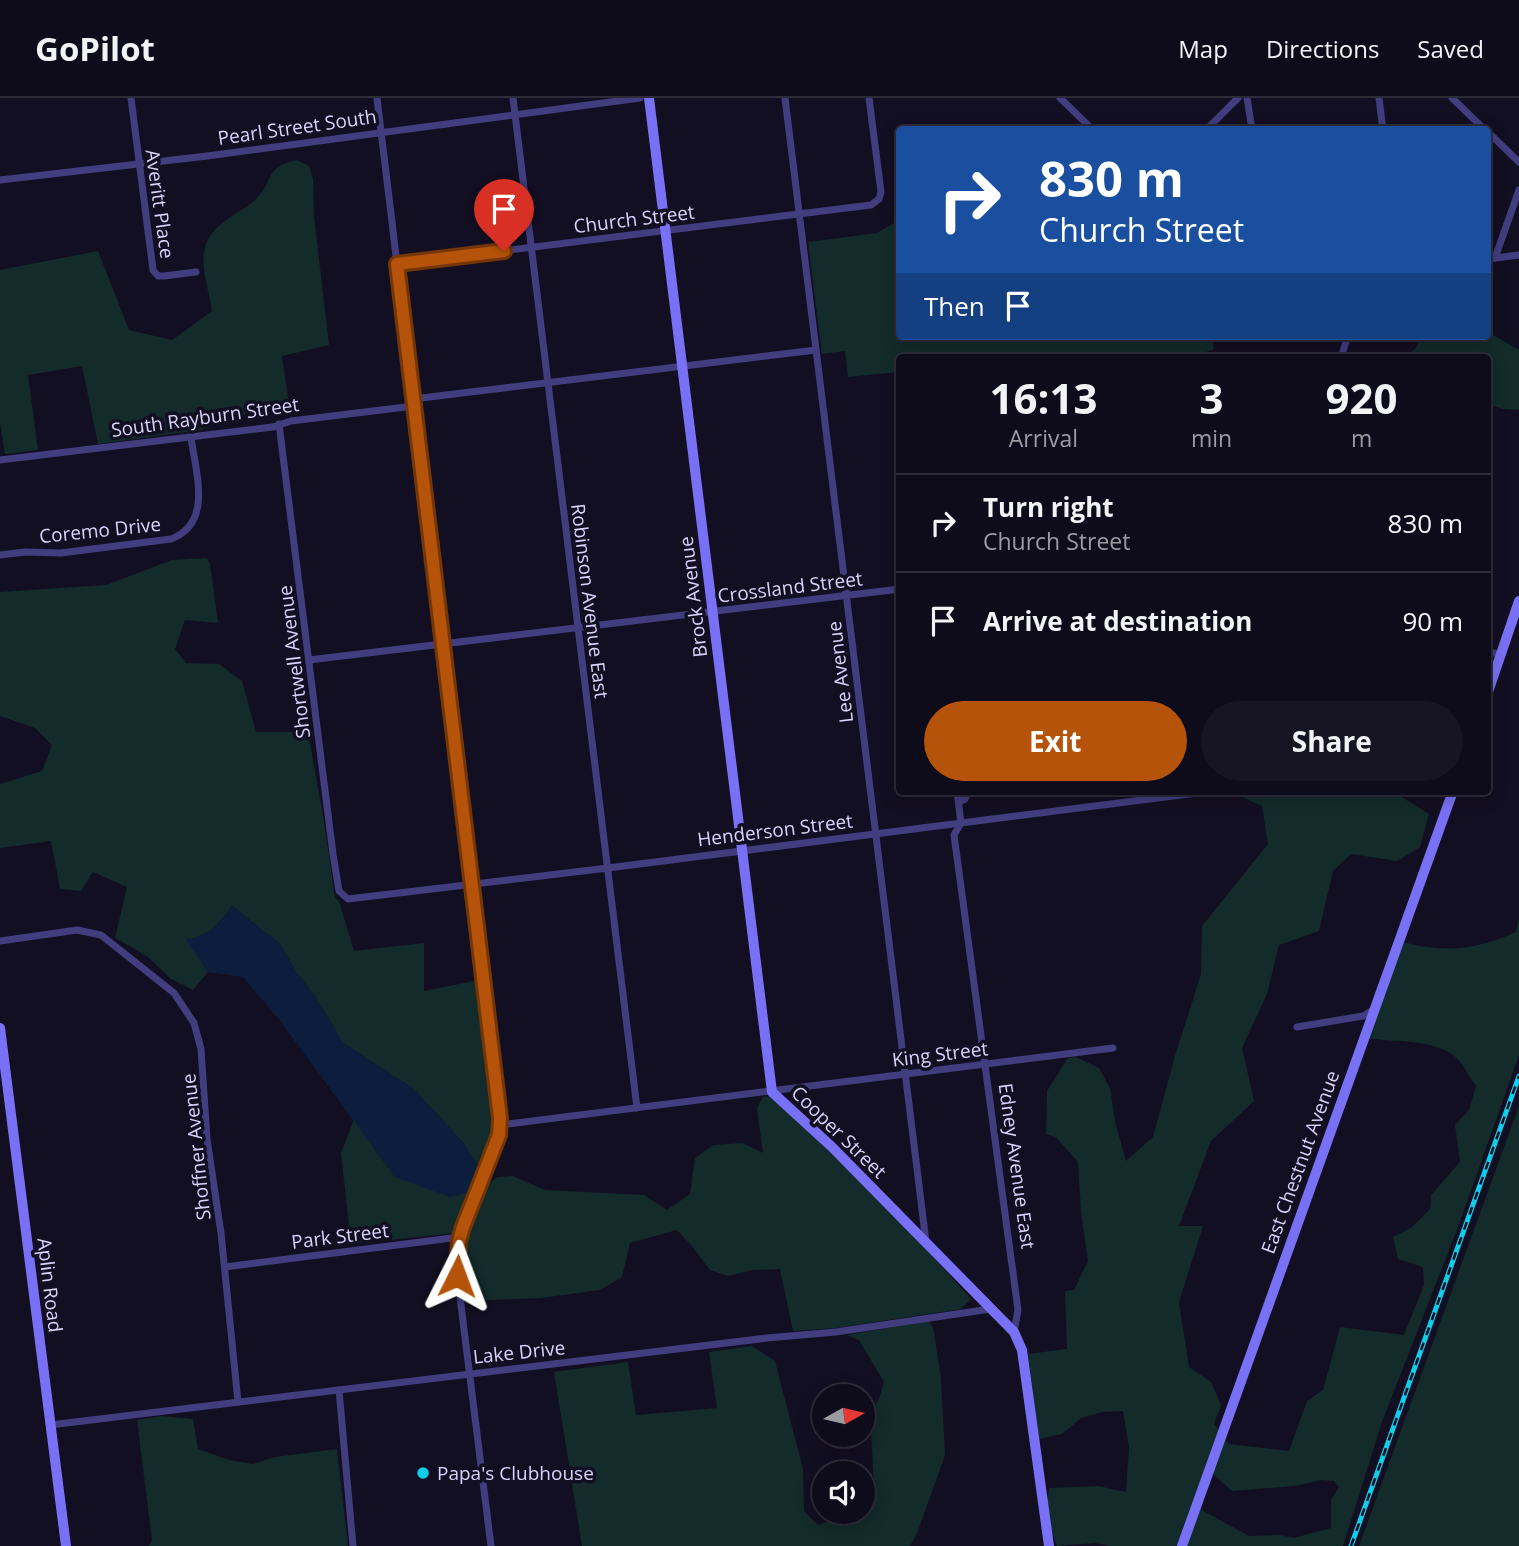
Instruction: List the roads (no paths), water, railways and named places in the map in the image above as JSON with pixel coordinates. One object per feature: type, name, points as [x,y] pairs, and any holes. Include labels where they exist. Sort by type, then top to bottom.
[{"type":"street","name":"Averitt Place","points":[[131,98],[153,271],[164,276],[196,272]]},
{"type":"street","points":[[377,98],[500,1125],[499,1135],[460,1237],[457,1276],[491,1546]]},
{"type":"street","name":"Robinson Avenue East","points":[[513,98],[637,1108]]},
{"type":"street","name":"Pearl Street South","points":[[0,180],[640,98]]},
{"type":"street","name":"Brock Avenue","points":[[649,98],[772,1092]]},
{"type":"street","name":"Lee Avenue","points":[[785,98],[926,1243]]},
{"type":"street","name":"Church Street","points":[[397,264],[868,206],[875,202],[881,192],[869,98]]},
{"type":"street","points":[[1060,98],[1089,126]]},
{"type":"street","points":[[1210,126],[1238,98]]},
{"type":"street","points":[[1247,98],[1251,126]]},
{"type":"street","points":[[1379,98],[1382,126]]},
{"type":"street","points":[[1452,98],[1481,126]]},
{"type":"street","points":[[1491,136],[1519,162]]},
{"type":"street","points":[[1519,190],[1491,258],[1519,255]]},
{"type":"street","name":"South Rayburn Street","points":[[0,460],[191,437],[547,382],[816,350]]},
{"type":"street","name":"Shortwell Avenue","points":[[279,424],[333,854],[341,895]]},
{"type":"street","name":"Coremo Drive","points":[[0,555],[25,552],[61,553],[171,539],[185,533],[194,523],[199,506],[191,437]]},
{"type":"street","name":"Crossland Street","points":[[309,660],[896,590]]},
{"type":"street","points":[[1491,683],[1519,601]]},
{"type":"street","points":[[1491,652],[1500,655]]},
{"type":"street","name":"Edney Avenue East","points":[[958,795],[961,823],[954,835],[1018,1310],[1014,1332],[1022,1350],[1049,1546]]},
{"type":"street","points":[[959,802],[967,795]]},
{"type":"street","name":"Henderson Street","points":[[341,895],[352,899],[1184,795]]},
{"type":"street","name":"East Chestnut Avenue","points":[[1182,1546],[1452,795]]},
{"type":"street","name":"Shoffner Avenue","points":[[0,941],[77,930],[105,937],[174,993],[188,1014],[197,1032],[201,1049],[208,1139],[225,1267],[238,1402]]},
{"type":"street","points":[[1297,1027],[1363,1016],[1374,1010]]},
{"type":"street","name":"Aplin Road","points":[[0,1028],[3,1084],[66,1546]]},
{"type":"street","name":"King Street","points":[[772,1092],[1112,1048]]},
{"type":"street","name":"Cooper Street","points":[[500,1125],[772,1092],[832,1147],[1014,1332]]},
{"type":"street","name":"Park Street","points":[[225,1267],[460,1237]]},
{"type":"street","name":"Lake Drive","points":[[50,1426],[470,1373],[836,1332],[990,1309]]},
{"type":"street","points":[[339,1390],[353,1546]]},
{"type":"water","points":[[232,906],[281,945],[343,1043],[414,1089],[465,1145],[477,1165],[471,1192],[450,1197],[395,1177],[281,1022],[243,977],[208,972],[186,940],[213,928]]},
{"type":"railway","points":[[1351,1546],[1519,1076]]},
{"type":"place","name":"Papa's Clubhouse","points":[[423,1473]]}]
